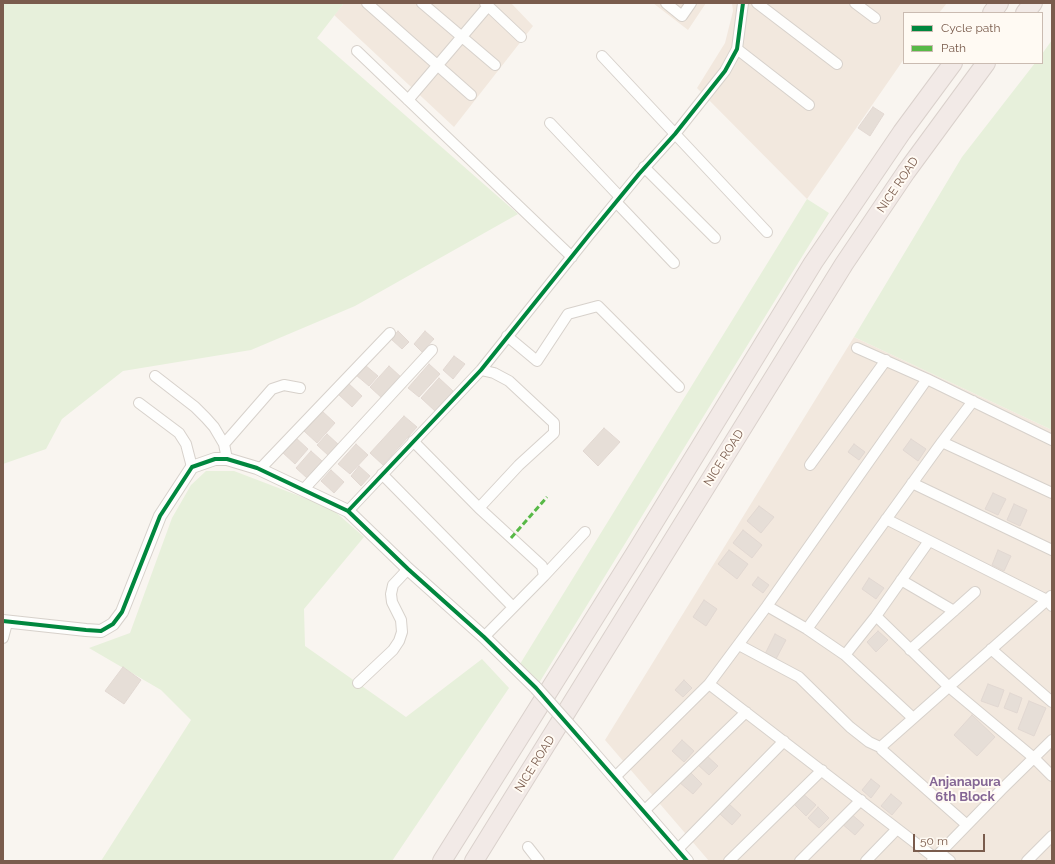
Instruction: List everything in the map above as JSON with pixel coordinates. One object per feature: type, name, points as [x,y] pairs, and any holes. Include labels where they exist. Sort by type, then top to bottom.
[{"type":"highway","points":[[993,12],[1000,3]]},
{"type":"highway","points":[[1026,12],[1033,3]]},
{"type":"highway","points":[[442,861],[638,549],[813,263],[902,132],[952,64]]},
{"type":"highway","name":"NICE ROAD","points":[[474,861],[844,264],[910,166],[985,64]]},
{"type":"street","points":[[367,3],[471,95]]},
{"type":"street","points":[[422,3],[494,65]]},
{"type":"street","points":[[666,3],[682,16],[691,3]]},
{"type":"street","points":[[348,511],[480,370],[644,167],[675,134],[725,71],[737,49],[743,3]]},
{"type":"street","points":[[757,3],[837,64]]},
{"type":"street","points":[[855,3],[875,18]]},
{"type":"street","points":[[408,100],[461,37],[486,4],[521,37]]},
{"type":"street","points":[[737,49],[809,105]]},
{"type":"street","points":[[357,50],[572,256]]},
{"type":"street","points":[[602,56],[768,232]]},
{"type":"street","points":[[550,123],[674,263]]},
{"type":"street","points":[[644,167],[715,238]]},
{"type":"street","points":[[507,336],[537,361],[568,314],[598,306],[678,387]]},
{"type":"street","points":[[260,469],[390,333]]},
{"type":"street","points":[[857,348],[927,379],[1052,440]]},
{"type":"street","points":[[304,489],[432,350]]},
{"type":"street","points":[[810,465],[886,360]]},
{"type":"street","points":[[479,508],[519,465],[554,433],[554,424],[509,381],[494,374],[480,370]]},
{"type":"street","points":[[155,376],[195,407],[214,427],[224,444],[227,459]]},
{"type":"street","points":[[615,777],[709,684],[767,606],[927,379]]},
{"type":"street","points":[[224,444],[272,390],[284,385],[300,388]]},
{"type":"street","points":[[807,629],[973,401]]},
{"type":"street","points":[[139,404],[179,433],[186,444],[192,467]]},
{"type":"street","points":[[413,441],[479,508],[542,566],[544,576]]},
{"type":"street","points":[[942,442],[1052,493]]},
{"type":"street","points":[[3,638],[5,622],[101,631],[113,624],[122,612],[160,516],[192,467],[203,462],[227,459],[260,469],[348,511],[408,569],[484,637],[536,688],[687,861]]},
{"type":"street","points":[[382,474],[513,607]]},
{"type":"street","points":[[912,483],[1052,550]]},
{"type":"street","points":[[882,748],[913,718],[991,649],[1050,601],[886,519]]},
{"type":"street","points":[[484,637],[585,532]]},
{"type":"street","points":[[845,655],[876,616],[929,541]]},
{"type":"street","points":[[358,683],[393,650],[399,641],[402,632],[401,620],[392,602],[391,594],[393,585],[408,569]]},
{"type":"street","points":[[901,580],[954,611]]},
{"type":"street","points":[[910,650],[975,592]]},
{"type":"street","points":[[767,606],[807,629],[845,655],[913,718]]},
{"type":"street","points":[[876,616],[949,687],[1034,758],[1052,776]]},
{"type":"street","points":[[738,645],[799,677],[850,726],[869,742],[882,748],[882,750],[967,824]]},
{"type":"street","points":[[991,649],[1052,702]]},
{"type":"street","points":[[709,684],[935,857],[950,861]]},
{"type":"street","points":[[644,811],[746,712]]},
{"type":"street","points":[[935,857],[1052,740]]},
{"type":"street","points":[[677,850],[784,741]]},
{"type":"street","points":[[729,861],[822,770]]},
{"type":"street","points":[[800,861],[861,800]]},
{"type":"street","points":[[866,861],[897,829]]},
{"type":"street","points":[[1027,861],[1052,836]]},
{"type":"street","points":[[528,847],[539,861]]},
{"type":"shaded area","points":[[344,3],[511,3],[533,26],[454,127],[334,15]]},
{"type":"shaded area","points":[[653,3],[706,3],[688,30]]},
{"type":"shaded area","points":[[732,3],[947,3],[940,12],[903,12],[903,60],[807,199],[697,88],[725,43],[733,11]]},
{"type":"shaded area","points":[[854,337],[1052,430],[1052,861],[709,861],[605,740]]},
{"type":"green space","points":[[3,3],[344,3],[317,38],[518,214],[355,306],[251,350],[123,371],[62,419],[46,449],[3,464]]},
{"type":"green space","points":[[1052,40],[1052,430],[854,337],[962,157],[1034,64],[1043,64],[1043,53]]},
{"type":"green space","points":[[807,199],[829,213],[539,683],[520,664]]},
{"type":"green space","points":[[206,471],[234,471],[331,508],[364,537],[304,609],[305,646],[406,717],[482,659],[509,688],[392,861],[101,861],[191,720],[161,690],[89,648],[130,633],[172,518],[191,485]]},
{"type":"building","points":[[873,107],[884,114],[870,136],[858,128]]},
{"type":"building","points":[[398,331],[409,342],[402,349],[391,339]]},
{"type":"building","points":[[425,331],[434,339],[422,352],[414,344]]},
{"type":"building","points":[[454,356],[465,364],[453,379],[443,370]]},
{"type":"building","points":[[429,364],[440,374],[419,397],[408,388]]},
{"type":"building","points":[[365,365],[378,376],[369,386],[356,375]]},
{"type":"building","points":[[389,366],[402,378],[383,399],[370,387]]},
{"type":"building","points":[[439,378],[453,391],[435,411],[421,398]]},
{"type":"building","points":[[348,383],[362,396],[352,407],[338,394]]},
{"type":"building","points":[[322,411],[335,423],[317,443],[304,431]]},
{"type":"building","points":[[404,416],[417,427],[383,465],[370,453]]},
{"type":"building","points":[[604,428],[620,442],[598,466],[583,451]]},
{"type":"building","points":[[327,434],[339,445],[329,456],[317,445]]},
{"type":"building","points":[[295,437],[308,449],[295,464],[282,452]]},
{"type":"building","points":[[911,439],[926,449],[918,461],[903,450]]},
{"type":"building","points":[[356,444],[368,455],[350,474],[338,464]]},
{"type":"building","points":[[854,444],[865,452],[859,460],[848,452]]},
{"type":"building","points":[[311,451],[322,461],[307,478],[296,468]]},
{"type":"building","points":[[359,466],[370,476],[361,486],[351,476]]},
{"type":"building","points":[[331,470],[344,482],[334,493],[321,481]]},
{"type":"building","points":[[993,493],[1006,499],[998,515],[985,509]]},
{"type":"building","points":[[1014,504],[1027,510],[1020,526],[1007,520]]},
{"type":"building","points":[[759,506],[774,517],[761,533],[747,521]]},
{"type":"building","points":[[743,530],[762,545],[752,558],[733,543]]},
{"type":"building","points":[[729,550],[748,564],[737,579],[718,564]]},
{"type":"building","points":[[998,550],[1011,556],[1004,571],[992,565]]},
{"type":"building","points":[[758,577],[769,585],[763,593],[752,585]]},
{"type":"building","points":[[869,578],[884,588],[876,599],[862,589]]},
{"type":"building","points":[[704,600],[717,609],[706,626],[693,617]]},
{"type":"building","points":[[878,631],[888,640],[876,652],[867,642]]},
{"type":"building","points":[[775,634],[786,640],[776,659],[765,654]]},
{"type":"building","points":[[123,667],[141,680],[124,704],[105,691]]},
{"type":"building","points":[[684,680],[692,688],[683,697],[675,690]]},
{"type":"building","points":[[988,684],[1004,690],[998,707],[981,701]]},
{"type":"building","points":[[1010,693],[1022,698],[1017,713],[1004,708]]},
{"type":"building","points":[[1029,701],[1046,708],[1034,736],[1018,729]]},
{"type":"building","points":[[972,715],[995,737],[977,756],[954,735]]},
{"type":"building","points":[[682,740],[694,751],[684,762],[672,751]]},
{"type":"building","points":[[706,755],[718,766],[709,775],[697,764]]},
{"type":"building","points":[[689,771],[702,784],[693,794],[679,782]]},
{"type":"building","points":[[871,779],[880,786],[871,798],[862,790]]},
{"type":"building","points":[[802,793],[816,805],[806,816],[793,803]]},
{"type":"building","points":[[891,794],[902,803],[892,815],[881,806]]},
{"type":"building","points":[[729,804],[741,815],[732,825],[720,814]]},
{"type":"building","points":[[818,807],[829,818],[819,828],[808,818]]},
{"type":"building","points":[[850,813],[864,825],[855,835],[841,823]]},
{"type":"marked path","points":[[511,538],[547,497]]},
{"type":"cycle path","points":[[348,511],[481,370],[589,235],[639,174],[675,134],[725,71],[737,49],[743,3]]},
{"type":"cycle path","points":[[3,621],[101,631],[113,624],[122,612],[160,516],[192,467],[215,459],[227,459],[257,468],[348,511],[408,569],[484,637],[536,688],[687,861]]},
{"type":"district","name":"Anjanapura 6th Block","points":[[965,790]]}]
